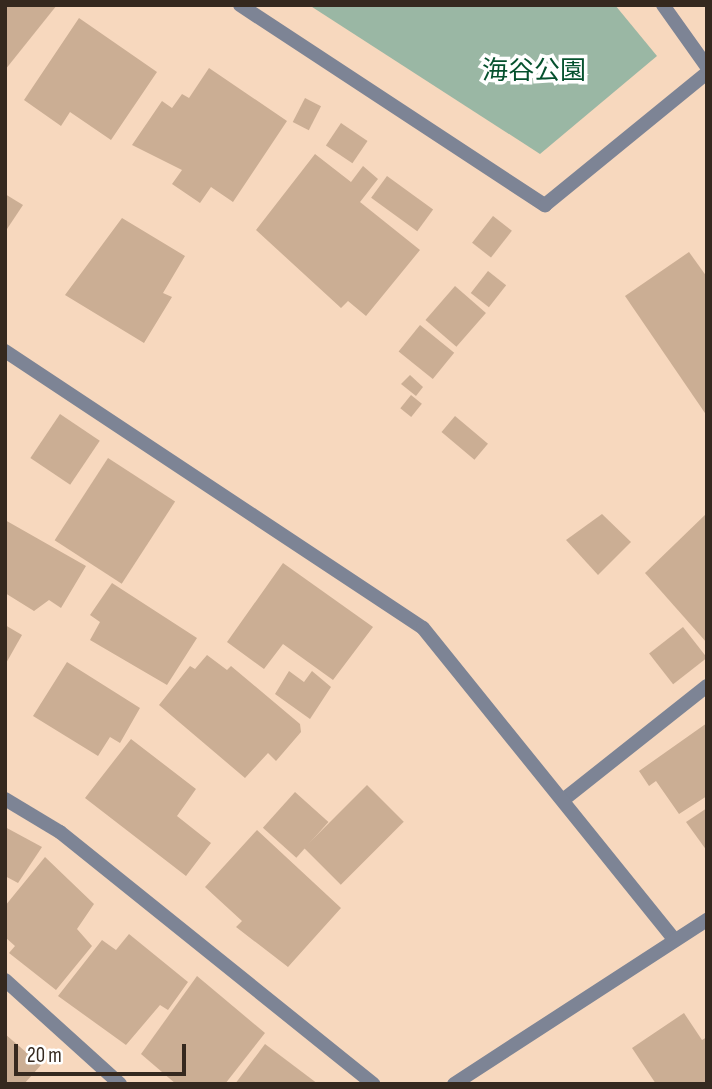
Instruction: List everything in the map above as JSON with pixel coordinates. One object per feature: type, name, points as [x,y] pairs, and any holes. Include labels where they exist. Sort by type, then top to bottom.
[{"type":"street","points":[[240,5],[545,205],[707,73]]},
{"type":"street","points":[[663,5],[707,67]]},
{"type":"street","points":[[5,351],[423,628],[675,940]]},
{"type":"street","points":[[563,800],[707,686]]},
{"type":"street","points":[[5,799],[60,832],[373,1084]]},
{"type":"street","points":[[454,1084],[707,920]]},
{"type":"street","points":[[5,980],[120,1084]]},
{"type":"green space","name":"海谷公園","points":[[309,5],[615,5],[657,56],[540,154]]},
{"type":"building","points":[[5,5],[57,5],[5,70]]},
{"type":"building","points":[[79,18],[157,72],[111,140],[70,112],[61,126],[24,100]]},
{"type":"building","points":[[209,68],[287,121],[233,202],[211,187],[200,203],[172,184],[182,170],[132,145],[162,101],[172,108],[182,94],[189,98]]},
{"type":"building","points":[[305,98],[321,106],[309,130],[293,122]]},
{"type":"building","points":[[341,123],[368,141],[352,163],[326,145]]},
{"type":"building","points":[[315,154],[351,182],[363,166],[378,179],[360,202],[420,250],[366,316],[348,301],[341,308],[256,230]]},
{"type":"building","points":[[387,176],[433,210],[417,231],[371,198]]},
{"type":"building","points":[[5,194],[23,205],[5,232]]},
{"type":"building","points":[[493,216],[512,231],[491,258],[472,243]]},
{"type":"building","points":[[122,218],[185,256],[163,293],[172,297],[144,343],[65,295]]},
{"type":"building","points":[[689,252],[707,277],[707,416],[625,296]]},
{"type":"building","points":[[488,271],[506,285],[489,307],[471,293]]},
{"type":"building","points":[[455,286],[486,313],[456,347],[425,320]]},
{"type":"building","points":[[420,325],[454,353],[433,379],[399,351]]},
{"type":"building","points":[[410,375],[423,387],[416,396],[401,384]]},
{"type":"building","points":[[411,395],[422,404],[411,417],[400,408]]},
{"type":"building","points":[[60,414],[100,441],[70,485],[30,458]]},
{"type":"building","points":[[455,416],[488,444],[474,460],[442,432]]},
{"type":"building","points":[[108,458],[175,502],[122,584],[55,540]]},
{"type":"building","points":[[707,513],[707,643],[645,573]]},
{"type":"building","points":[[602,514],[631,542],[598,575],[566,540]]},
{"type":"building","points":[[5,520],[86,566],[61,608],[49,600],[34,611],[5,593]]},
{"type":"building","points":[[283,563],[373,627],[333,680],[283,644],[264,669],[227,642]]},
{"type":"building","points":[[112,583],[197,638],[167,685],[90,640],[100,622],[90,615]]},
{"type":"building","points":[[5,625],[22,635],[5,665]]},
{"type":"building","points":[[683,627],[707,658],[673,684],[649,653]]},
{"type":"building","points":[[207,655],[227,670],[231,666],[300,724],[301,732],[276,761],[268,753],[245,778],[159,705],[190,666],[195,669]]},
{"type":"building","points":[[67,662],[140,708],[120,743],[110,737],[98,756],[33,716]]},
{"type":"building","points":[[289,671],[304,682],[312,671],[331,687],[310,719],[275,694]]},
{"type":"building","points":[[707,723],[707,796],[679,814],[656,781],[649,786],[639,771]]},
{"type":"building","points":[[131,739],[196,789],[177,816],[211,843],[186,876],[85,798]]},
{"type":"building","points":[[367,785],[404,822],[341,885],[304,848]]},
{"type":"building","points":[[295,792],[328,822],[296,858],[263,828]]},
{"type":"building","points":[[707,808],[707,851],[686,822]]},
{"type":"building","points":[[5,827],[42,847],[18,883],[5,876]]},
{"type":"building","points":[[257,830],[341,908],[288,967],[236,927],[242,921],[205,887]]},
{"type":"building","points":[[45,857],[94,904],[77,929],[92,946],[56,990],[9,953],[15,946],[5,937],[5,906]]},
{"type":"building","points":[[129,934],[188,982],[168,1010],[160,1005],[126,1045],[58,996],[102,940],[116,950]]},
{"type":"building","points":[[197,976],[265,1033],[225,1084],[176,1084],[141,1054]]},
{"type":"building","points":[[684,1013],[702,1040],[707,1037],[707,1084],[656,1084],[632,1048]]},
{"type":"building","points":[[5,1034],[41,1065],[24,1084],[5,1084]]},
{"type":"building","points":[[265,1044],[318,1084],[235,1084]]}]
